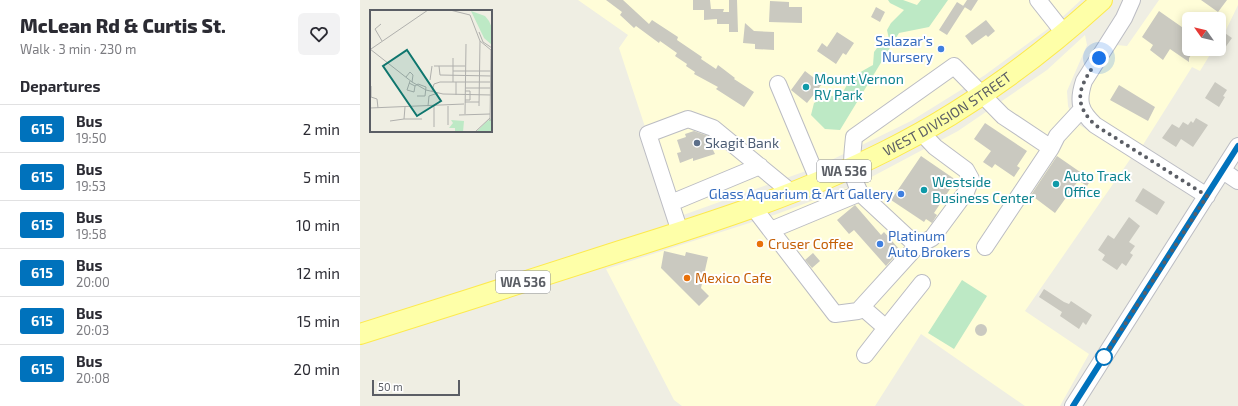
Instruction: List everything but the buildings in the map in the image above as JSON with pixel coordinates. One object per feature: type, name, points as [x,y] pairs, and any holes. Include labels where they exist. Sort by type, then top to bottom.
[{"type":"main road","name":"WEST DIVISION STREET","points":[[683,231],[819,182],[851,168],[921,132],[983,93],[1013,72],[1064,33],[1102,0]]},
{"type":"main road","name":"WA 536","points":[[360,334],[683,231]]},
{"type":"street","points":[[1038,0],[1064,33]]},
{"type":"street","points":[[1132,0],[1124,18],[1084,81],[1080,93],[1082,109],[1085,115],[1095,125],[1207,196]]},
{"type":"street","points":[[1124,18],[1142,0]]},
{"type":"street","points":[[917,246],[860,193],[853,180],[851,168],[854,137],[954,66],[983,93],[1003,116],[1050,148]]},
{"type":"street","points":[[778,84],[819,182]]},
{"type":"street","points":[[985,247],[1057,136],[1082,109]]},
{"type":"street","points":[[683,231],[671,203],[648,134],[688,119],[713,128],[792,193]]},
{"type":"street","points":[[753,207],[835,314],[858,311],[917,246],[932,238],[966,192],[971,179],[966,170],[935,147],[921,132]]},
{"type":"street","points":[[1073,406],[1238,146]]},
{"type":"street","points":[[671,203],[760,166]]},
{"type":"street","points":[[1223,171],[1238,181]]},
{"type":"street","points":[[771,230],[860,193]]},
{"type":"street","points":[[865,355],[922,283]]},
{"type":"street","points":[[862,307],[886,328]]},
{"type":"shaded area","points":[[578,0],[1081,0],[1056,23],[985,75],[911,121],[817,167],[675,218],[619,48],[628,35]]},
{"type":"shaded area","points":[[1159,0],[1238,0],[1238,5],[1226,30],[1226,12],[1182,12],[1182,56],[1209,56],[1200,71],[1192,67],[1141,148],[1095,117],[1085,101],[1091,82],[1116,45],[1127,46]]},
{"type":"shaded area","points":[[1085,35],[1087,45],[1067,91],[1068,106],[1071,114],[1078,124],[1131,158],[1025,311],[1089,354],[1060,406],[1025,406],[921,334],[875,406],[682,406],[674,400],[606,269],[777,214],[862,182],[958,131],[1047,70]]},
{"type":"green space","points":[[888,0],[903,0],[917,5],[921,0],[948,0],[929,27],[899,33],[840,130],[825,129],[811,115],[814,103],[830,96],[841,97],[847,85],[853,78],[873,65],[874,52],[883,40],[889,39],[887,30],[891,23],[904,10],[890,3]]},
{"type":"green space","points":[[962,280],[987,296],[954,349],[928,333]]},
{"type":"bus line","name":"615","points":[[1073,406],[1238,146]]},
{"type":"place","name":"Salazar's Nursery","points":[[941,49]]},
{"type":"place","name":"Mount Vernon RV Park","points":[[806,87]]},
{"type":"place","name":"Skagit Bank","points":[[697,143]]},
{"type":"place","name":"Auto Track Office","points":[[1056,184]]},
{"type":"place","name":"Westside Business Center","points":[[924,190]]},
{"type":"place","name":"Glass Aquarium & Art Gallery","points":[[901,194]]},
{"type":"place","name":"Cruser Coffee","points":[[760,244]]},
{"type":"place","name":"Platinum Auto Brokers","points":[[880,244]]},
{"type":"place","name":"Mexico Cafe","points":[[687,278]]},
{"type":"route","points":[[1099,58],[1084,81],[1080,93],[1080,104],[1085,115],[1095,125],[1207,196],[1104,357]]}]
